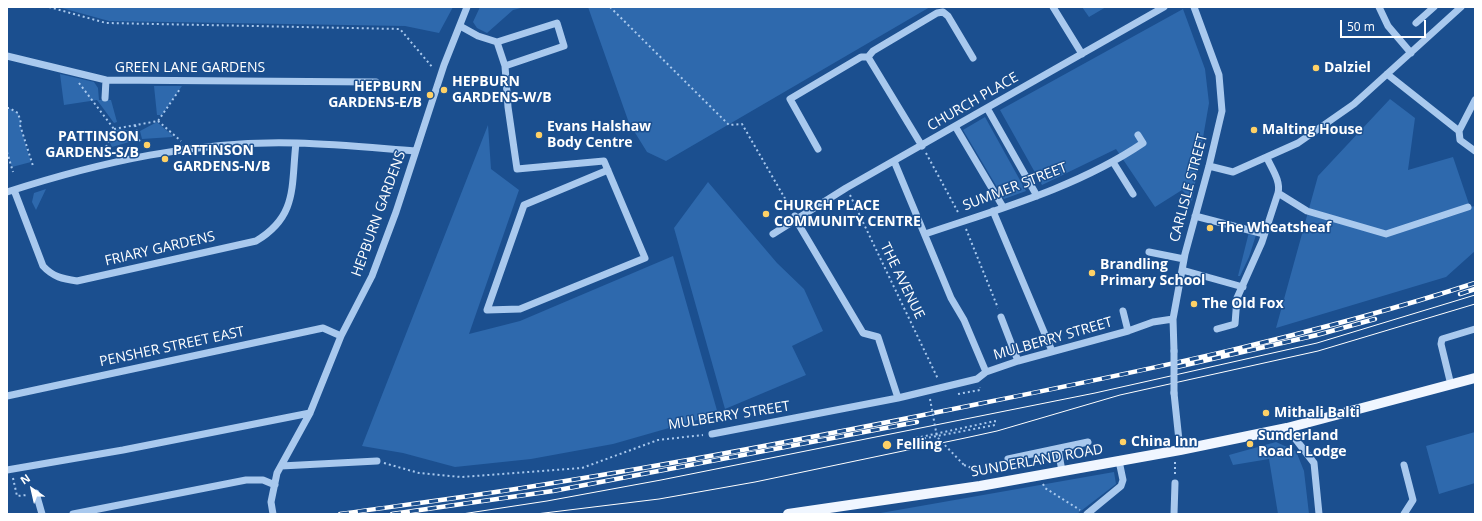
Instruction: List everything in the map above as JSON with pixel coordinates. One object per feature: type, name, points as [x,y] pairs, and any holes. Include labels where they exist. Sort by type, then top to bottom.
[{"type":"main road","name":"SUNDERLAND ROAD","points":[[788,514],[980,486],[1177,451],[1287,428],[1475,378]]},
{"type":"street","name":"HEPBURN GARDENS","points":[[273,514],[271,502],[277,473],[310,413],[341,336],[372,276],[396,212],[440,76],[467,7]]},
{"type":"street","points":[[1053,7],[1082,54]]},
{"type":"street","name":"CHURCH PLACE","points":[[773,234],[795,218],[846,188],[1164,7]]},
{"type":"street","name":"CARLISLE STREET","points":[[1177,451],[1174,393],[1174,319],[1184,259],[1222,111],[1219,75],[1194,7]]},
{"type":"street","points":[[1379,7],[1388,26],[1411,53]]},
{"type":"street","points":[[1416,23],[1434,7]]},
{"type":"street","points":[[1209,166],[1234,172],[1298,143],[1354,104],[1461,7]]},
{"type":"street","points":[[868,57],[873,51],[937,13],[943,12],[948,16],[973,58]]},
{"type":"street","points":[[460,26],[478,36],[497,42],[558,23],[564,46],[505,66]]},
{"type":"street","points":[[497,42],[505,66],[508,107],[517,169],[604,160],[645,258],[520,309],[487,310],[524,205],[608,170]]},
{"type":"street","name":"GREEN LANE GARDENS","points":[[7,56],[106,80],[376,82]]},
{"type":"street","points":[[818,148],[790,99],[861,57],[868,57]]},
{"type":"street","points":[[868,57],[922,146]]},
{"type":"street","points":[[1387,74],[1459,131]]},
{"type":"street","points":[[105,98],[106,80]]},
{"type":"street","points":[[1475,100],[1459,131],[1460,140],[1475,151]]},
{"type":"street","points":[[987,108],[1036,196]]},
{"type":"street","points":[[955,126],[1003,207]]},
{"type":"street","name":"SUMMER STREET","points":[[925,234],[1036,196],[1113,162],[1143,143],[1138,135]]},
{"type":"street","points":[[10,191],[101,164],[237,144],[296,143],[415,151]]},
{"type":"street","name":"FRIARY GARDENS","points":[[10,191],[43,266],[50,274],[64,279],[77,280],[256,241],[266,235],[285,215],[289,204],[296,143]]},
{"type":"street","points":[[1216,329],[1235,324],[1237,298],[1243,287],[1264,234],[1280,188],[1267,158]]},
{"type":"street","points":[[894,161],[952,298],[964,320],[986,372]]},
{"type":"street","points":[[1113,162],[1133,194]]},
{"type":"street","points":[[1278,194],[1307,211],[1386,234],[1468,207]]},
{"type":"street","points":[[993,211],[1052,351]]},
{"type":"street","points":[[1195,216],[1264,234]]},
{"type":"street","points":[[795,218],[863,333],[878,337],[898,398]]},
{"type":"street","points":[[1149,252],[1184,259]]},
{"type":"street","points":[[1182,270],[1243,287]]},
{"type":"street","points":[[1123,311],[1128,332]]},
{"type":"street","points":[[1001,317],[1018,361]]},
{"type":"street","name":"MULBERRY STREET","points":[[712,434],[898,398],[977,379],[986,372],[1018,361],[1128,332],[1153,322],[1174,319]]},
{"type":"street","name":"PENSHER STREET EAST","points":[[7,396],[323,328],[341,336]]},
{"type":"street","points":[[1451,385],[1441,344],[1442,339],[1475,329]]},
{"type":"street","points":[[9,469],[123,450],[310,413]]},
{"type":"street","points":[[1287,428],[1314,462],[1319,514]]},
{"type":"street","points":[[1008,459],[1088,442]]},
{"type":"street","points":[[1058,449],[1062,471]]},
{"type":"street","points":[[281,466],[377,461]]},
{"type":"street","points":[[1087,514],[1121,486],[1123,480],[1119,461]]},
{"type":"street","points":[[1404,465],[1413,500],[1404,514]]},
{"type":"street","points":[[73,514],[246,480],[263,480],[275,485]]},
{"type":"street","points":[[1174,483],[1174,514]]},
{"type":"street","points":[[36,493],[42,514]]},
{"type":"path","points":[[49,7],[106,23],[400,29],[440,76]]},
{"type":"path","points":[[610,7],[729,125],[742,124],[795,218]]},
{"type":"path","points":[[70,71],[114,129]]},
{"type":"path","points":[[114,129],[158,121],[185,81]]},
{"type":"path","points":[[7,108],[18,113],[21,123],[20,125],[33,166]]},
{"type":"path","points":[[158,121],[182,142]]},
{"type":"path","points":[[136,125],[140,143]]},
{"type":"path","points":[[102,156],[114,129]]},
{"type":"path","points":[[7,152],[13,172]]},
{"type":"path","name":"THE AVENUE","points":[[846,188],[940,383]]},
{"type":"path","points":[[930,399],[937,437],[964,465],[977,470],[980,486]]},
{"type":"path","points":[[995,422],[996,425],[937,437],[916,439],[995,422]]},
{"type":"path","name":"MULBERRY STREET","points":[[377,461],[418,473],[461,477],[582,468],[658,440],[712,434]]},
{"type":"path","points":[[1174,483],[1177,451]]},
{"type":"path","points":[[9,469],[17,496],[36,493]]},
{"type":"path","points":[[1045,488],[1078,507]]},
{"type":"shaded area","points":[[58,7],[453,7],[439,33],[405,26],[109,21]]},
{"type":"shaded area","points":[[480,7],[521,8],[513,10],[487,33],[477,28],[473,22]]},
{"type":"shaded area","points":[[588,7],[930,7],[666,161],[647,152],[629,123]]},
{"type":"shaded area","points":[[1082,7],[1106,7],[1089,17]]},
{"type":"shaded area","points":[[1183,9],[1205,69],[1209,103],[1192,201],[1182,190],[1155,207],[1116,149],[1042,185],[1000,110]]},
{"type":"shaded area","points":[[60,74],[94,82],[98,88],[99,100],[111,100],[117,122],[114,123],[97,100],[64,105]]},
{"type":"shaded area","points":[[154,86],[182,86],[162,115],[157,115]]},
{"type":"shaded area","points":[[1390,99],[1415,118],[1408,170],[1453,157],[1470,207],[1475,206],[1475,251],[1446,277],[1276,328],[1318,176]]},
{"type":"shaded area","points":[[7,108],[18,113],[21,123],[20,126],[31,162],[12,167],[7,152]]},
{"type":"shaded area","points":[[985,117],[1026,191],[1004,199],[963,130]]},
{"type":"shaded area","points":[[157,122],[173,136],[142,139],[140,131]]},
{"type":"shaded area","points":[[488,125],[491,169],[519,190],[469,334],[520,321],[673,256],[718,414],[613,444],[531,459],[455,467],[403,453],[362,446]]},
{"type":"shaded area","points":[[121,129],[135,132],[136,140],[112,147],[110,143],[116,130]]},
{"type":"shaded area","points":[[708,182],[777,263],[804,289],[823,331],[792,346],[806,375],[725,409],[674,228]]},
{"type":"shaded area","points":[[46,189],[36,210],[32,202],[34,193]]},
{"type":"shaded area","points":[[1249,232],[1256,235],[1249,257],[1240,276],[1238,276]]},
{"type":"shaded area","points":[[1475,432],[1475,483],[1439,494],[1426,446]]},
{"type":"shaded area","points":[[1276,442],[1296,451],[1304,471],[1309,514],[1278,514],[1269,459],[1233,465],[1229,455]]},
{"type":"shaded area","points":[[1114,472],[1116,484],[1077,514],[875,514]]},
{"type":"tram line","points":[[462,514],[547,501],[661,480],[1095,393],[1317,343],[1475,295]]},
{"type":"tram line","points":[[536,514],[659,499],[755,482],[997,431],[1120,395],[1318,351],[1475,304]]},
{"type":"railway","points":[[340,514],[500,492],[661,465],[1045,391],[1293,335],[1415,302],[1475,283]]},
{"type":"railway","points":[[1460,294],[1475,289]]},
{"type":"railway","points":[[1177,367],[1317,335],[1375,319]]},
{"type":"railway","points":[[392,514],[553,491],[917,422]]},
{"type":"place","name":"Dalziel","points":[[1316,68]]},
{"type":"place","name":"HEPBURN GARDENS-W/B","points":[[444,90]]},
{"type":"place","name":"HEPBURN GARDENS-E/B","points":[[430,95]]},
{"type":"place","name":"Malting House","points":[[1254,130]]},
{"type":"place","name":"Evans Halshaw Body Centre","points":[[539,135]]},
{"type":"place","name":"PATTINSON GARDENS-S/B","points":[[147,145]]},
{"type":"place","name":"PATTINSON GARDENS-N/B","points":[[165,159]]},
{"type":"place","name":"CHURCH PLACE COMMUNITY CENTRE","points":[[766,214]]},
{"type":"place","name":"The Wheatsheaf","points":[[1210,228]]},
{"type":"place","name":"Brandling Primary School","points":[[1092,273]]},
{"type":"place","name":"The Old Fox","points":[[1194,304]]},
{"type":"place","name":"Mithali Balti","points":[[1266,413]]},
{"type":"place","name":"China Inn","points":[[1123,442]]},
{"type":"place","name":"Sunderland Road - Lodge","points":[[1250,444]]},
{"type":"place","name":"Felling","points":[[887,445]]}]
